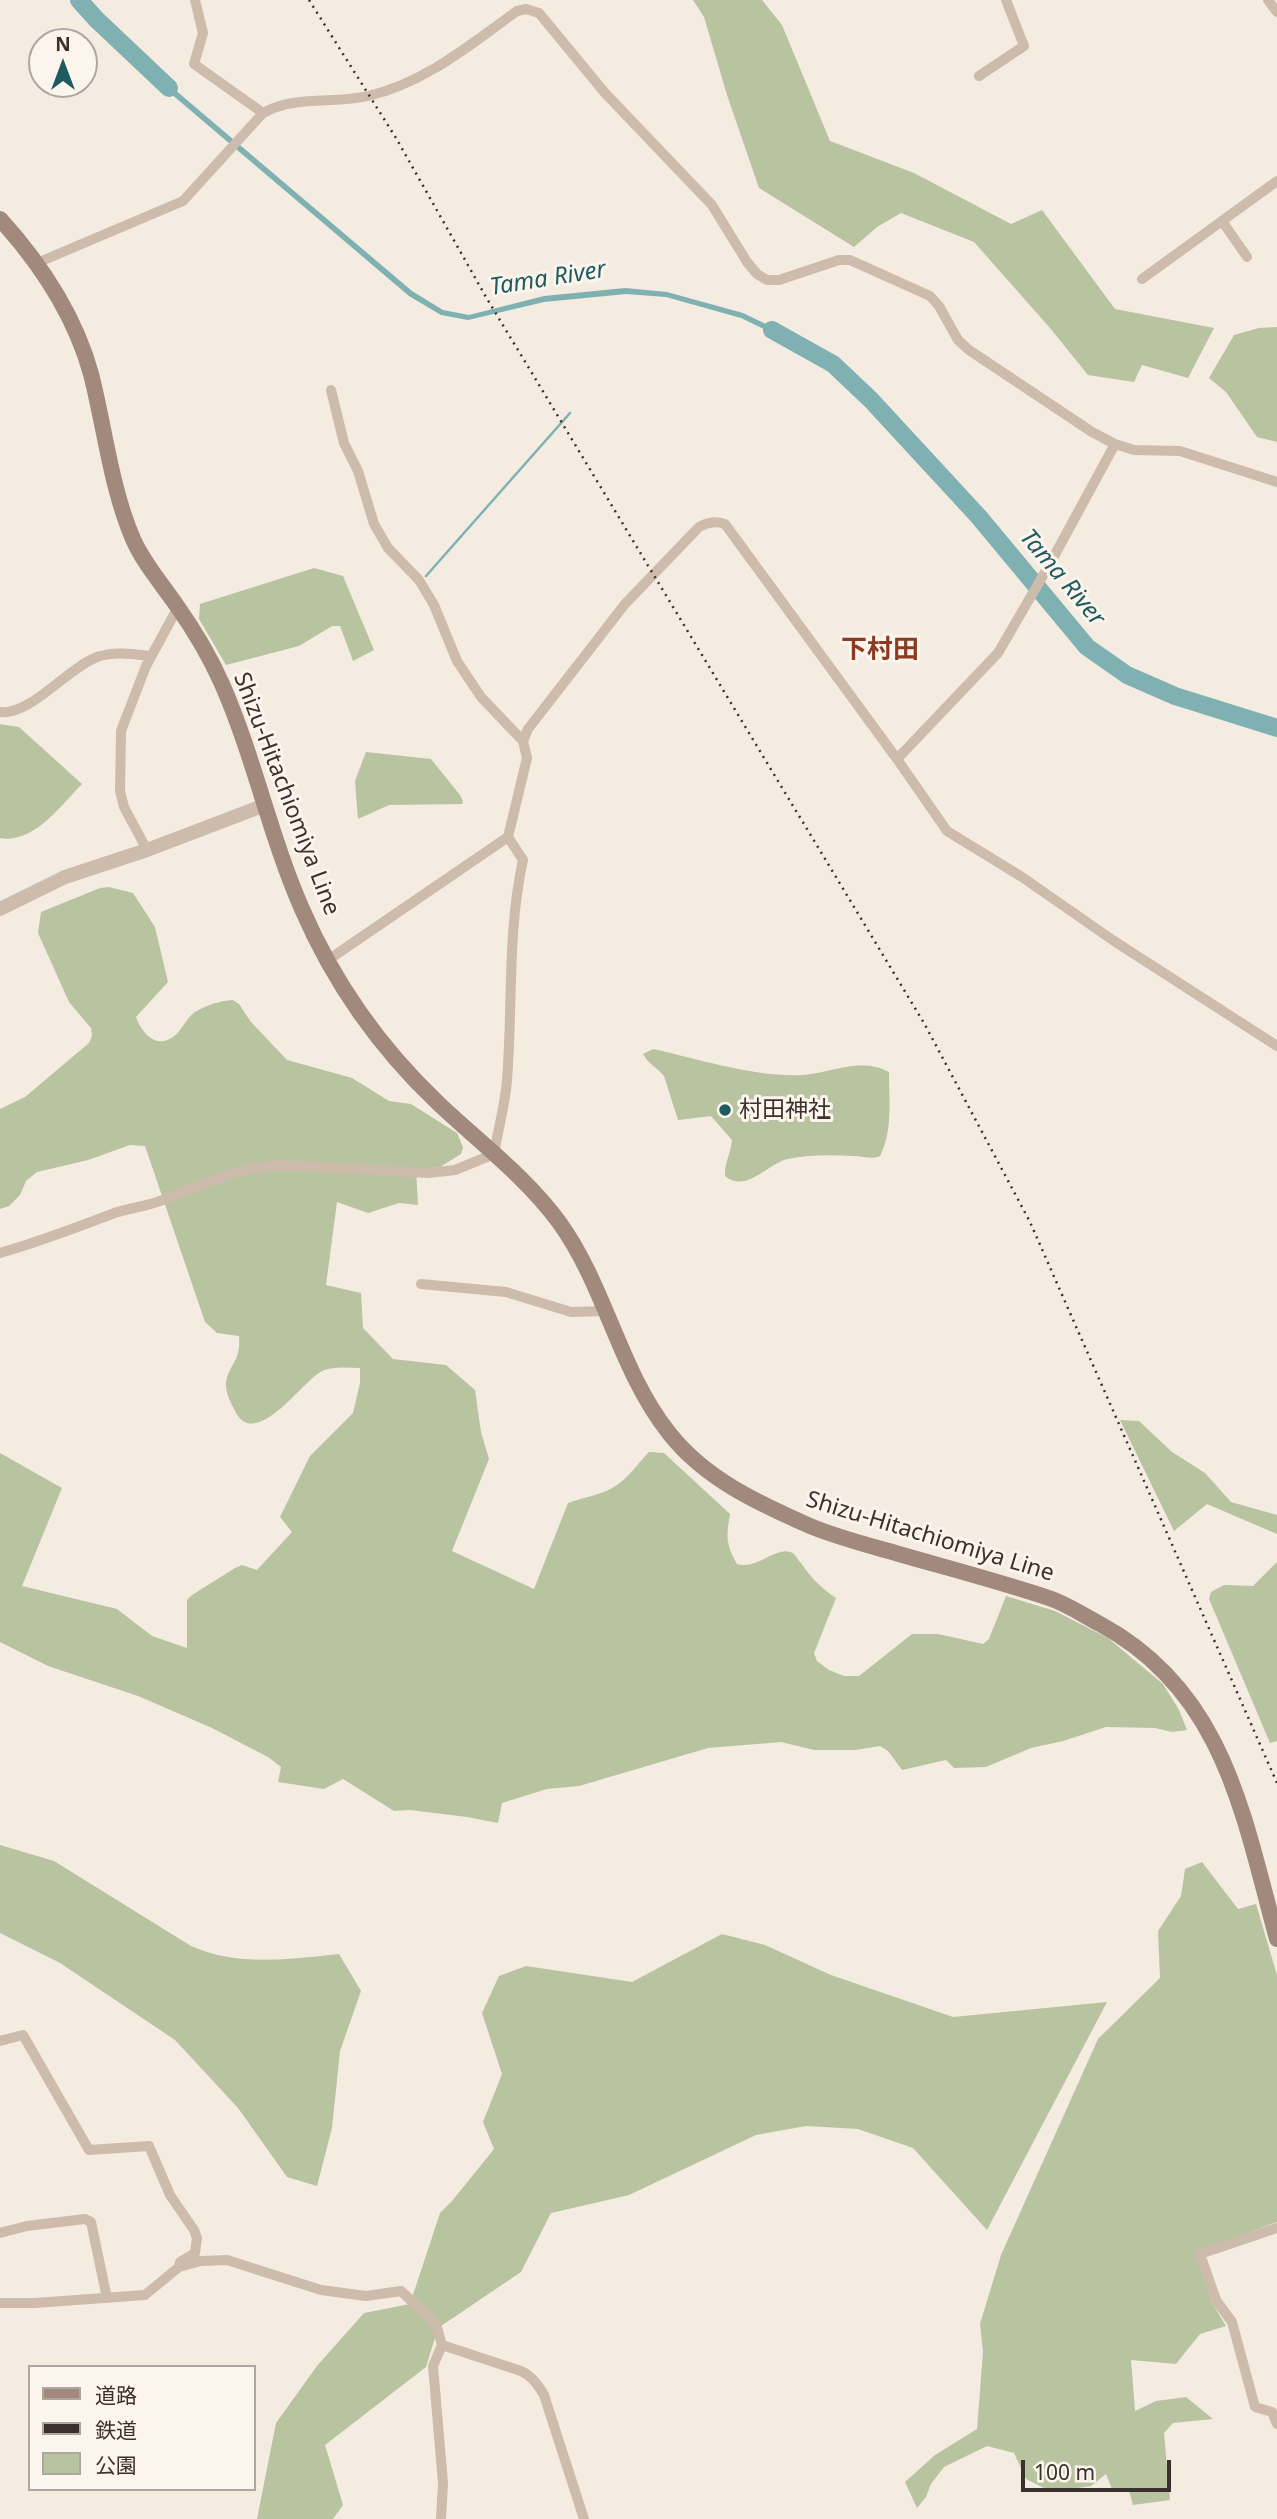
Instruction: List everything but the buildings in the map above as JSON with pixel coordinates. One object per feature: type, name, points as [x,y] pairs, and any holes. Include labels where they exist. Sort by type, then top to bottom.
[{"type":"main road","name":"Shizu-Hitachiomiya Line","points":[[0,219],[37,263],[73,328],[89,368],[123,512],[135,543],[205,650],[220,680],[237,720],[302,909],[342,988],[402,1068],[526,1181],[569,1237],[585,1265],[643,1394],[670,1435],[700,1466],[776,1511],[829,1534],[1057,1601],[1128,1639],[1176,1682],[1202,1719],[1223,1759],[1241,1805],[1277,1939]]},
{"type":"street","points":[[195,0],[203,33],[194,64],[260,117]]},
{"type":"street","points":[[979,76],[1024,46],[1006,0]]},
{"type":"street","points":[[1268,0],[1277,12]]},
{"type":"street","points":[[37,263],[183,201],[260,117],[280,104],[369,96],[416,78],[448,61],[517,11],[526,9],[539,13],[605,93],[712,205],[757,274],[767,280],[779,280],[839,260],[850,260],[930,296],[939,306],[958,340],[969,350],[1092,432],[1115,444],[1134,450],[1180,451],[1277,482]]},
{"type":"street","points":[[1142,279],[1277,181]]},
{"type":"street","points":[[1222,221],[1247,257]]},
{"type":"street","points":[[328,960],[508,837],[527,758],[523,741],[481,697],[457,661],[434,605],[419,580],[388,548],[374,524],[358,471],[344,443],[331,390]]},
{"type":"street","points":[[897,759],[998,653],[1115,444]]},
{"type":"street","points":[[523,741],[528,729],[625,604],[699,527],[706,523],[725,524],[947,831],[1022,877],[1114,941],[1277,1046]]},
{"type":"street","points":[[147,850],[124,807],[120,778],[121,732],[150,656],[178,607]]},
{"type":"street","points":[[0,712],[22,710],[93,659],[122,653],[150,656]]},
{"type":"street","points":[[0,909],[65,877],[147,850],[265,805]]},
{"type":"street","points":[[0,1253],[40,1242],[115,1213],[157,1203],[233,1171],[283,1165],[428,1173],[455,1170],[494,1154],[507,1082],[510,967],[517,889],[523,860],[508,837]]},
{"type":"street","points":[[422,1284],[506,1292],[571,1312],[604,1311]]},
{"type":"street","points":[[0,2041],[23,2035],[89,2150],[149,2146],[170,2195],[197,2238],[195,2253],[180,2262],[179,2267]]},
{"type":"street","points":[[0,2233],[26,2226],[74,2220],[85,2219],[91,2222],[107,2298]]},
{"type":"street","points":[[1277,2228],[1200,2255],[1216,2300],[1232,2322],[1255,2407],[1272,2412],[1277,2424]]},
{"type":"street","points":[[0,2303],[145,2295],[179,2267],[227,2260],[321,2290],[366,2296],[401,2291],[436,2324],[442,2344],[433,2366],[443,2483],[441,2519]]},
{"type":"street","points":[[442,2344],[521,2371],[528,2374],[538,2385],[544,2395],[584,2519]]},
{"type":"green space","points":[[693,0],[762,0],[782,25],[830,141],[914,173],[1011,224],[1042,210],[1115,309],[1214,328],[1188,378],[1142,365],[1134,382],[1088,375],[974,242],[901,213],[877,227],[854,247],[759,188],[704,17]]},
{"type":"green space","points":[[1277,327],[1277,442],[1257,437],[1226,392],[1209,378],[1234,335],[1259,328]]},
{"type":"green space","points":[[314,568],[343,576],[374,650],[353,661],[340,626],[332,626],[299,646],[226,665],[199,619],[200,604]]},
{"type":"green space","points":[[0,724],[19,727],[82,784],[46,821],[24,835],[12,838],[0,838]]},
{"type":"green space","points":[[366,752],[431,759],[460,795],[462,804],[389,805],[358,819],[355,781]]},
{"type":"green space","points":[[109,887],[133,893],[155,927],[168,982],[136,1017],[141,1028],[150,1037],[166,1040],[176,1034],[195,1012],[213,1004],[233,1000],[287,1060],[352,1078],[389,1101],[411,1104],[457,1133],[463,1147],[461,1154],[440,1167],[416,1169],[418,1205],[399,1203],[368,1213],[337,1202],[326,1285],[361,1293],[363,1328],[393,1359],[446,1365],[475,1390],[481,1432],[489,1459],[452,1551],[534,1589],[568,1503],[600,1494],[617,1485],[649,1452],[664,1453],[730,1514],[728,1540],[737,1564],[752,1564],[784,1551],[792,1553],[817,1583],[836,1598],[814,1653],[817,1661],[829,1670],[844,1676],[859,1676],[912,1634],[938,1634],[983,1644],[989,1639],[1006,1596],[1055,1611],[1108,1638],[1163,1684],[1179,1710],[1187,1730],[1172,1732],[1155,1728],[1106,1727],[1031,1748],[986,1767],[954,1768],[946,1760],[902,1770],[888,1751],[880,1746],[855,1750],[814,1750],[781,1742],[708,1748],[579,1786],[547,1789],[502,1803],[498,1823],[410,1810],[394,1811],[343,1779],[324,1789],[278,1782],[281,1767],[268,1757],[212,1728],[138,1696],[48,1666],[0,1642],[0,1453],[62,1488],[22,1586],[117,1609],[152,1636],[187,1648],[187,1600],[242,1565],[257,1570],[292,1532],[280,1517],[310,1456],[353,1413],[360,1383],[360,1368],[327,1369],[314,1377],[268,1418],[256,1423],[245,1422],[236,1413],[227,1394],[226,1382],[237,1357],[239,1336],[217,1333],[205,1322],[145,1146],[130,1145],[88,1160],[37,1172],[26,1181],[20,1195],[9,1206],[0,1209],[0,1109],[25,1097],[89,1043],[92,1036],[91,1028],[69,1002],[38,933],[41,912],[100,888]]},
{"type":"green space","points":[[653,1049],[767,1074],[804,1075],[858,1066],[889,1072],[889,1126],[880,1156],[796,1157],[780,1162],[749,1180],[733,1181],[725,1176],[732,1140],[711,1116],[678,1120],[664,1076],[643,1054]]},
{"type":"green space","points":[[1120,1420],[1139,1421],[1172,1452],[1205,1473],[1231,1502],[1277,1515],[1277,1534],[1207,1504],[1174,1531]]},
{"type":"green space","points":[[1277,1562],[1277,1741],[1270,1743],[1209,1599],[1211,1592],[1224,1585],[1253,1586]]},
{"type":"green space","points":[[0,1845],[54,1861],[191,1946],[209,1953],[264,1960],[339,1954],[361,1991],[340,2051],[332,2128],[317,2186],[287,2177],[238,2108],[175,2040],[60,1963],[0,1933]]},
{"type":"green space","points":[[1202,1862],[1238,1909],[1256,1904],[1277,1975],[1277,2222],[1196,2252],[1211,2301],[1226,2326],[1200,2334],[1176,2364],[1131,2360],[1135,2411],[1156,2401],[1186,2397],[1213,2419],[1173,2423],[1164,2433],[1170,2500],[1133,2505],[1129,2491],[1112,2489],[1106,2474],[1091,2486],[1052,2492],[1026,2479],[1014,2453],[987,2446],[944,2467],[917,2508],[905,2482],[935,2455],[977,2429],[983,2352],[980,2324],[1001,2255],[1098,2039],[1160,1978],[1158,1931],[1181,1896],[1185,1869]]},
{"type":"green space","points":[[722,1934],[765,1945],[831,1975],[953,2017],[1107,2002],[987,2230],[913,2148],[858,2129],[806,2126],[756,2135],[629,2195],[551,2213],[521,2272],[438,2328],[426,2367],[325,2445],[343,2505],[333,2519],[257,2519],[276,2423],[317,2366],[364,2313],[410,2304],[440,2213],[494,2149],[483,2122],[502,2074],[482,2013],[499,1976],[526,1966],[632,1982]]},
{"type":"water","points":[[154,72],[412,291],[443,310],[469,315],[544,296],[625,288],[667,292],[743,313],[793,337],[791,342],[741,318],[666,297],[626,294],[544,302],[468,320],[441,315],[409,296],[150,76]]},
{"type":"waterway","name":"Tama River","points":[[79,0],[169,88]]},
{"type":"waterway","name":"Tama River","points":[[772,330],[833,364],[871,400],[979,517],[1087,647],[1127,675],[1175,696],[1277,728]]},
{"type":"waterway","points":[[426,576],[570,413]]},
{"type":"railway","points":[[309,0],[396,138],[486,297],[924,1023],[1030,1222],[1277,1783]]},
{"type":"place","name":"村田神社","points":[[725,1110]]},
{"type":"district","name":"下村田","points":[[880,651]]}]
